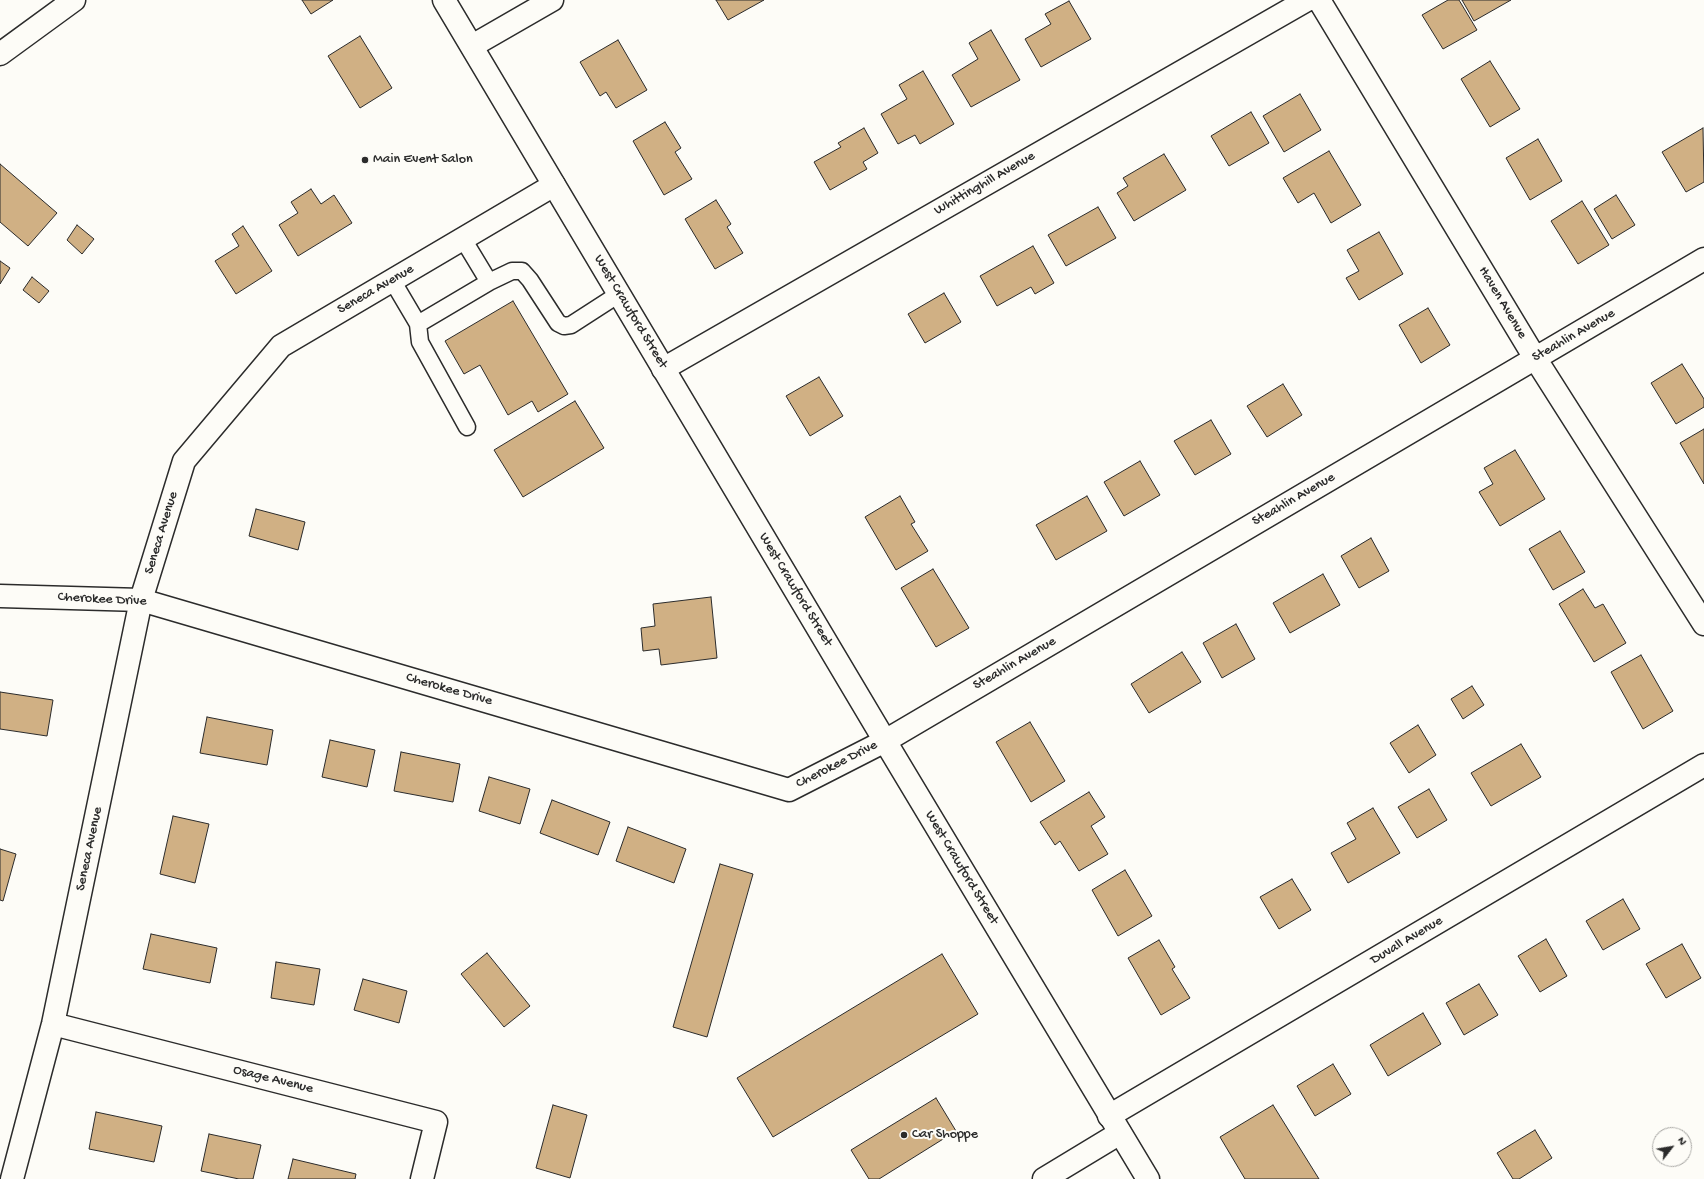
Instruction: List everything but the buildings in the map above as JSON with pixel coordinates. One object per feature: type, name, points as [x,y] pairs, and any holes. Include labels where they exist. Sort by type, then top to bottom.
[{"type":"street","points":[[0,54],[74,0]]},
{"type":"street","name":"West Crawford Street","points":[[444,0],[620,294],[884,741],[1148,1179]]},
{"type":"street","points":[[472,46],[552,0]]},
{"type":"street","name":"Whittinghill Avenue","points":[[663,369],[1308,0]]},
{"type":"street","name":"Haven Avenue","points":[[1319,0],[1535,358],[1704,624]]},
{"type":"street","name":"Seneca Avenue","points":[[12,1179],[53,1024],[141,600],[184,461],[281,346],[554,185]]},
{"type":"street","name":"Steahlin Avenue","points":[[884,741],[1704,259]]},
{"type":"street","name":"Cherokee Drive","points":[[0,596],[141,600],[789,790],[884,741]]},
{"type":"street","name":"Duvall Avenue","points":[[1044,1179],[1115,1124],[1704,765]]},
{"type":"street","name":"Osage Avenue","points":[[53,1024],[436,1122],[422,1179]]},
{"type":"lane","points":[[463,239],[489,282]]},
{"type":"lane","points":[[418,324],[489,282],[512,271],[522,271],[530,280],[558,323],[564,326],[571,324],[620,294]]},
{"type":"lane","points":[[392,280],[418,324],[420,342],[467,427]]},
{"type":"place","name":"Main Event Salon","points":[[365,160]]},
{"type":"place","name":"Car Shoppe","points":[[904,1135]]}]
